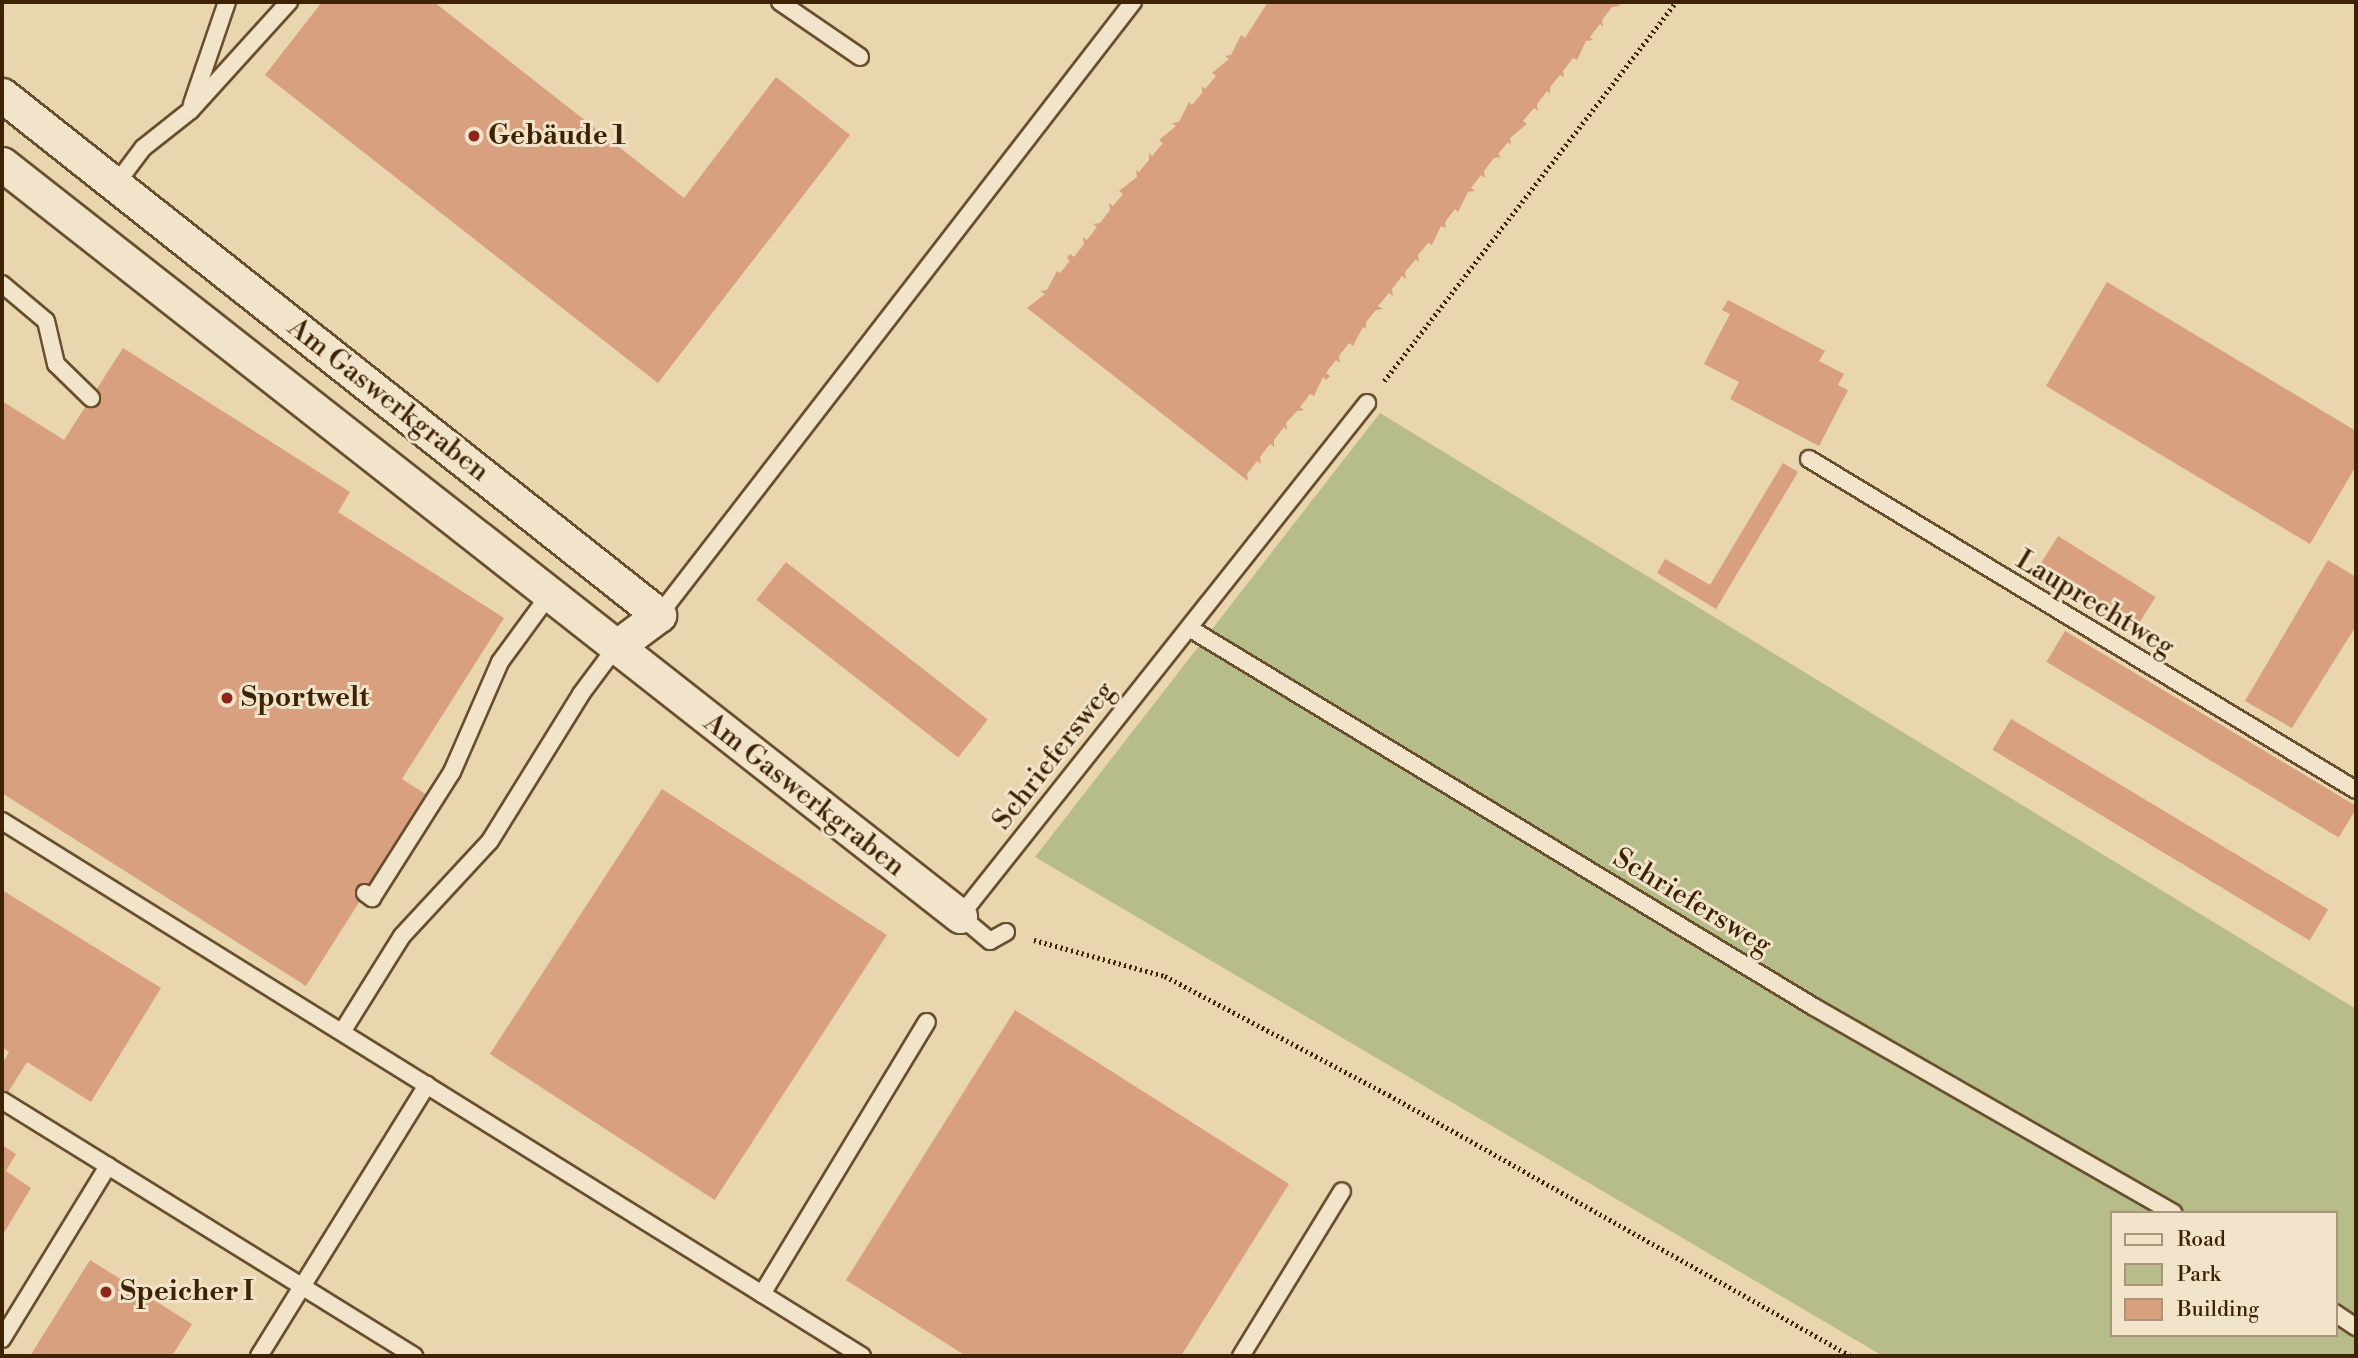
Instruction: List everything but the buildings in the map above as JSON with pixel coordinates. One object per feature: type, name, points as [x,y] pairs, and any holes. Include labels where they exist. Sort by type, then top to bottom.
[{"type":"street","name":"Am Gaswerkgraben","points":[[2,95],[659,615]]},
{"type":"street","name":"Am Gaswerkgraben","points":[[2,164],[960,916]]},
{"type":"street","points":[[81,225],[116,184]]},
{"type":"street","points":[[616,647],[659,615]]},
{"type":"lane","points":[[191,110],[227,2]]},
{"type":"lane","points":[[116,184],[144,148],[191,110],[289,2]]},
{"type":"lane","points":[[780,2],[860,57]]},
{"type":"lane","points":[[659,615],[1133,2]]},
{"type":"lane","points":[[2,285],[46,321],[56,364],[91,398]]},
{"type":"lane","name":"Schriefersweg","points":[[960,916],[1367,403]]},
{"type":"lane","name":"Lauprechtweg","points":[[1809,460],[2356,790]]},
{"type":"lane","points":[[365,894],[372,898],[452,772],[500,662],[550,595]]},
{"type":"lane","name":"Schriefersweg","points":[[1189,628],[1814,1007],[2170,1211]]},
{"type":"lane","points":[[342,1032],[402,936],[490,841],[581,694],[616,647]]},
{"type":"lane","points":[[2,821],[862,1356]]},
{"type":"lane","points":[[960,916],[990,941],[1006,932]]},
{"type":"lane","points":[[762,1294],[927,1022]]},
{"type":"lane","points":[[259,1356],[427,1085]]},
{"type":"lane","points":[[3,1101],[414,1356]]},
{"type":"lane","points":[[2,1339],[108,1166]]},
{"type":"lane","points":[[1241,1356],[1342,1191]]},
{"type":"lane","points":[[2337,1314],[2356,1327]]},
{"type":"path","points":[[1367,403],[1676,2]]},
{"type":"path","points":[[1006,932],[1165,975],[1389,1095],[1851,1356]]},
{"type":"green space","points":[[1380,413],[2356,1009],[2356,1356],[1883,1356],[1035,857]]},
{"type":"place","name":"Gebäude 1","points":[[474,136]]},
{"type":"place","name":"Sportwelt","points":[[227,698]]},
{"type":"place","name":"Speicher I","points":[[106,1292]]}]
